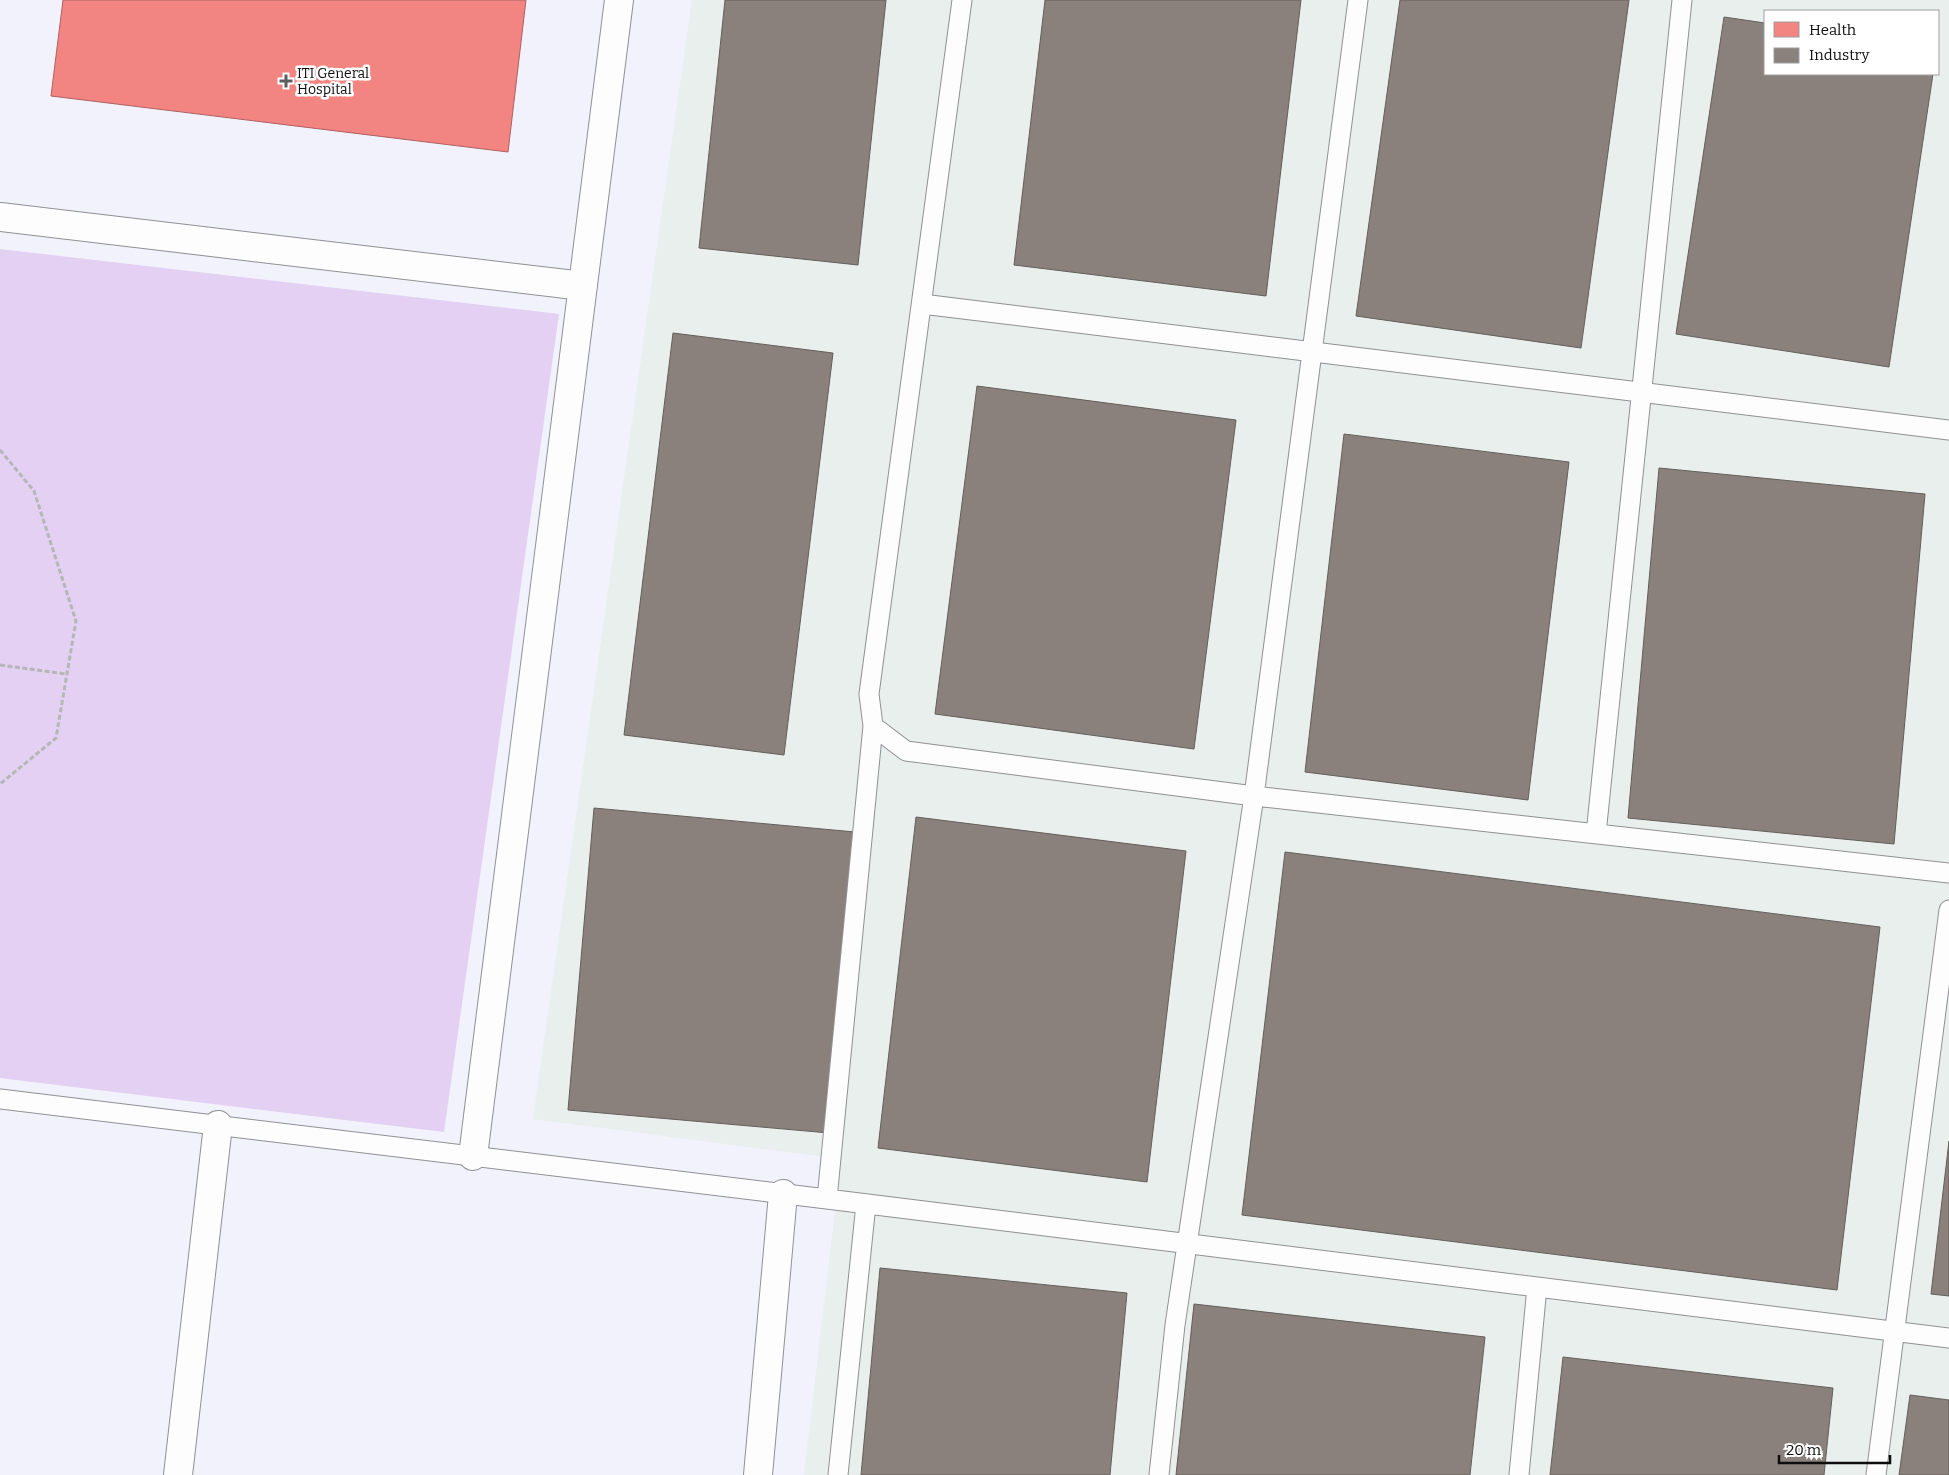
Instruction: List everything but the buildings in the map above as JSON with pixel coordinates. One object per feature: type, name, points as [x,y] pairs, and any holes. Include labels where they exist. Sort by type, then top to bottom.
[{"type":"street","points":[[474,1156],[619,0]]},
{"type":"street","points":[[0,218],[583,286]]},
{"type":"street","points":[[178,1475],[218,1125]]},
{"type":"street","points":[[758,1475],[783,1194]]},
{"type":"lane","points":[[828,1199],[873,726],[869,694],[962,0]]},
{"type":"lane","points":[[1159,1475],[1175,1325],[1254,796],[1358,0]]},
{"type":"lane","points":[[1596,834],[1682,0]]},
{"type":"lane","points":[[922,304],[1949,430]]},
{"type":"lane","points":[[873,726],[906,751],[1254,796],[1949,873]]},
{"type":"lane","points":[[1876,1475],[1949,910]]},
{"type":"lane","points":[[0,1099],[828,1199],[1949,1338]]},
{"type":"lane","points":[[838,1475],[866,1204]]},
{"type":"lane","points":[[1519,1475],[1537,1287]]},
{"type":"path","points":[[0,450],[34,491],[76,621],[56,738],[0,784]]},
{"type":"path","points":[[0,665],[67,674]]},
{"type":"shaded area","points":[[692,0],[1949,0],[1949,1475],[804,1475],[841,1159],[533,1119]]},
{"type":"shaded area","points":[[0,249],[559,314],[444,1132],[0,1078]]},
{"type":"place","name":"ITI General Hospital","points":[[286,81]]}]
